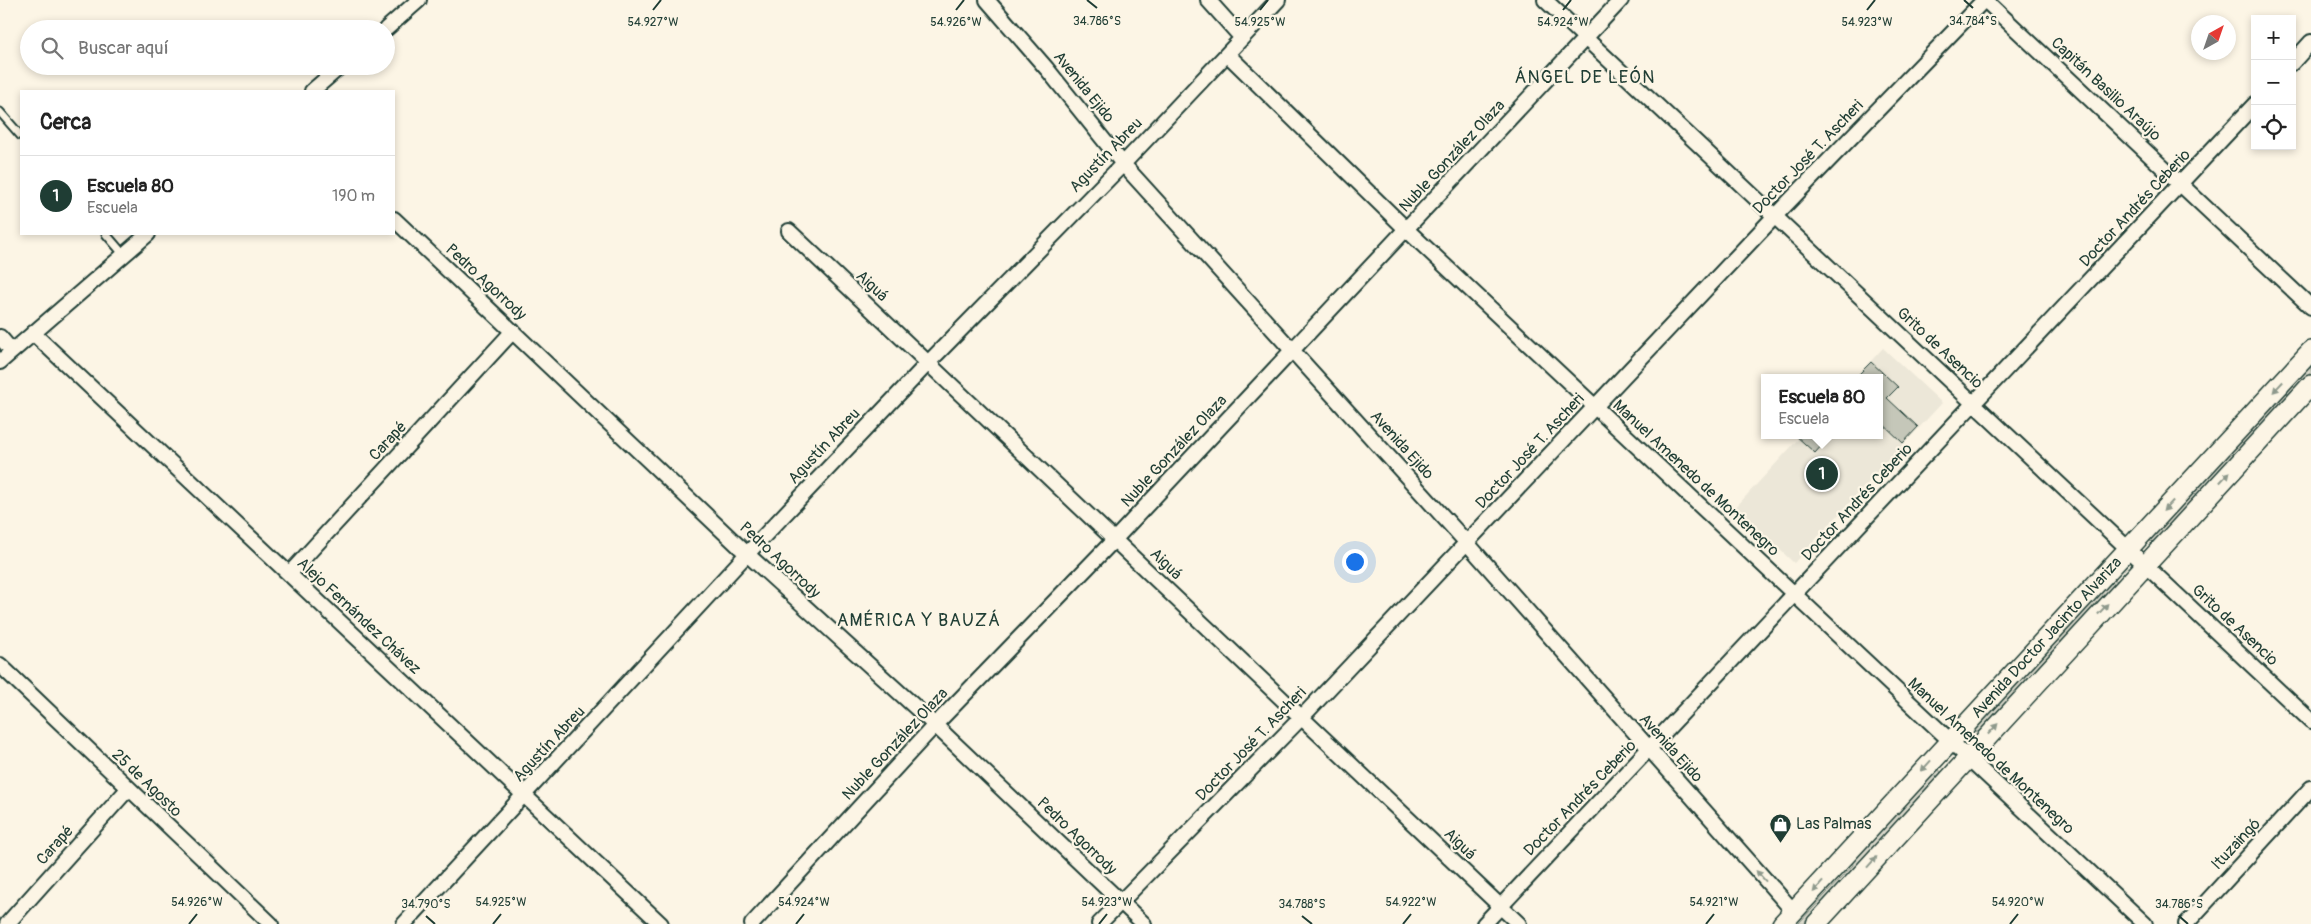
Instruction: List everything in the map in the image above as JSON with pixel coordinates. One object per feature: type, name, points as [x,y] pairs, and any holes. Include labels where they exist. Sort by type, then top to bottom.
[{"type":"main road","name":"Avenida Doctor Jacinto Alvariza","points":[[1788,918],[2311,351]]},
{"type":"main road","name":"Avenida Doctor Jacinto Alvariza","points":[[1816,924],[2144,564],[2311,385]]},
{"type":"street","points":[[395,21],[419,0]]},
{"type":"street","name":"Avenida Ejido","points":[[987,0],[1048,69],[1123,164],[1293,349],[1649,750],[1788,918]]},
{"type":"street","points":[[1208,0],[1242,38]]},
{"type":"street","name":"Agustín Abreu","points":[[404,924],[525,796],[747,554],[928,363],[1123,164],[1278,0]]},
{"type":"street","name":"Grito de Asencio","points":[[1545,0],[2311,721]]},
{"type":"street","name":"Nuble González Olaza","points":[[752,924],[935,726],[1115,540],[1621,0]]},
{"type":"street","name":"Capitán Basilio Araújo","points":[[1985,0],[2311,307]]},
{"type":"street","name":"Doctor José T. Ascheri","points":[[1099,924],[1302,717],[1774,217],[1985,0]]},
{"type":"street","points":[[2295,60],[2311,42]]},
{"type":"street","name":"Manuel Amenedo de Montenegro","points":[[1227,54],[1407,230],[1794,593],[1966,758],[2145,924]]},
{"type":"street","points":[[313,90],[331,75]]},
{"type":"street","name":"Doctor Andrés Ceberio","points":[[1484,924],[2254,105]]},
{"type":"street","name":"Pedro Agorrody","points":[[395,221],[747,554],[935,726],[1144,924]]},
{"type":"street","name":"Aiguá","points":[[789,231],[1519,924]]},
{"type":"street","points":[[0,362],[147,235]]},
{"type":"street","name":"Carapé","points":[[289,574],[513,332]]},
{"type":"street","name":"Alejo Fernández Chávez","points":[[33,333],[661,924]]},
{"type":"street","points":[[0,337],[12,351]]},
{"type":"street","name":"25 de Agosto","points":[[0,665],[271,924]]},
{"type":"street","name":"Ituzaingó","points":[[2186,924],[2311,788]]},
{"type":"street","name":"Carapé","points":[[7,924],[128,789]]},
{"type":"lane","points":[[0,112],[20,135]]},
{"type":"lane","points":[[107,235],[124,255]]},
{"type":"shaded area","points":[[1883,348],[1942,403],[1794,563],[1735,508],[1798,439],[1883,439],[1883,374],[1859,374]]},
{"type":"shaded area","points":[[2311,362],[2311,374],[2156,542],[2151,542],[2149,539]]},
{"type":"shaded area","points":[[2113,578],[2117,581],[2116,584],[1980,732],[1976,732],[1974,729]]},
{"type":"shaded area","points":[[1939,768],[1941,774],[1816,909],[1817,914],[1807,924],[1798,924],[1853,865],[1852,859]]},
{"type":"building","points":[[1871,362],[1898,387],[1887,398],[1918,427],[1903,443],[1883,424],[1883,374],[1859,374]]},
{"type":"building","points":[[1799,439],[1827,439],[1815,453]]},
{"type":"place","name":"Escuela 80","points":[[1822,474]]},
{"type":"place","name":"Las Palmas","points":[[1780,843]]},
{"type":"district","name":"ÁNGEL DE LEÓN","points":[[1585,77]]},
{"type":"district","name":"AMÉRICA Y BAUZÁ","points":[[919,620]]}]
